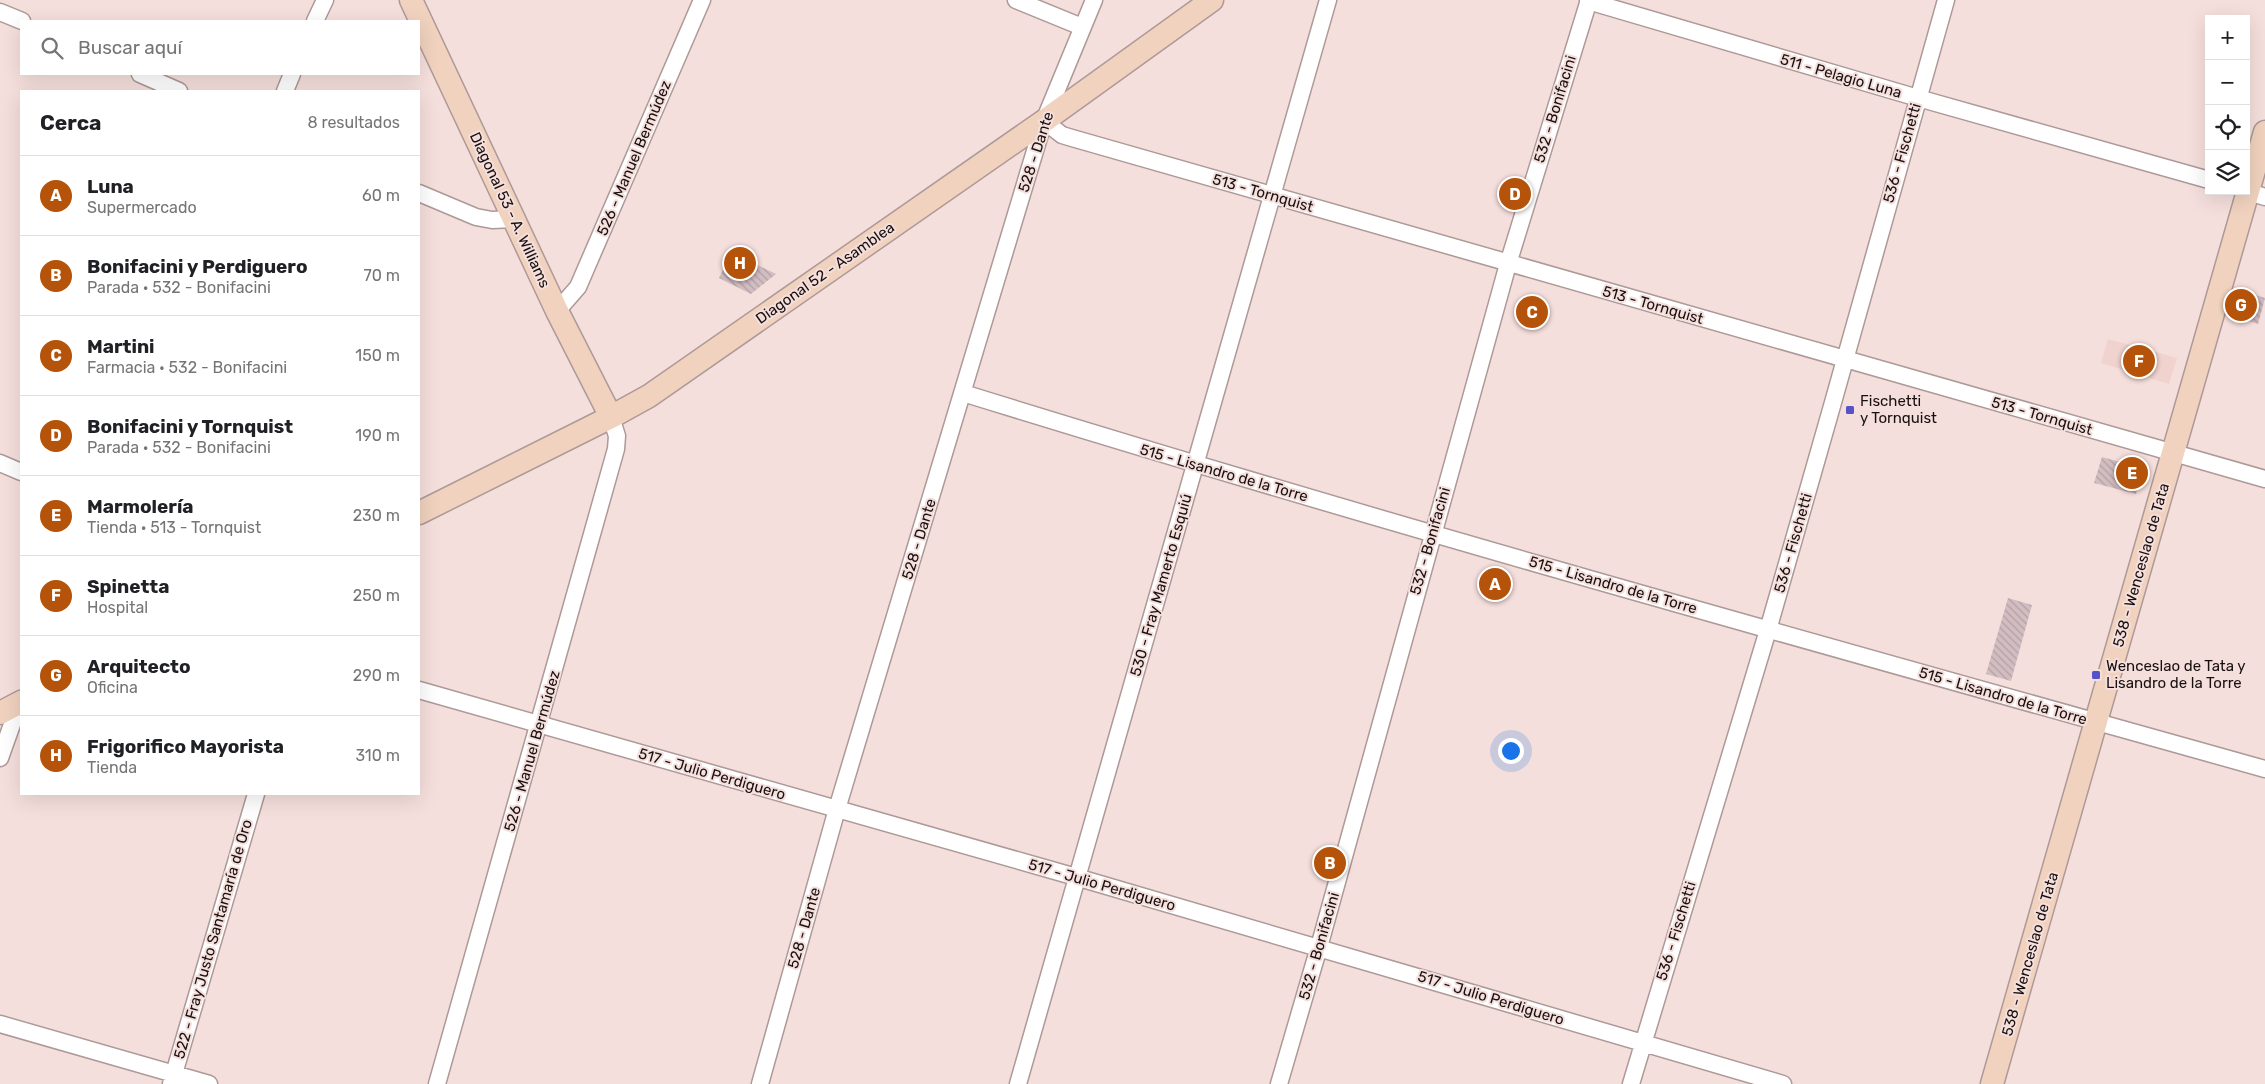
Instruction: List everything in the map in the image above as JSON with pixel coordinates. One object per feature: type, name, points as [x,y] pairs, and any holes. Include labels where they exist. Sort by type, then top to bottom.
[{"type":"street","points":[[315,20],[325,0]]},
{"type":"street","name":"Diagonal 53 - A. Williams","points":[[411,0],[557,311],[611,418]]},
{"type":"street","name":"526 - Manuel Bermúdez","points":[[557,311],[578,287],[702,0]]},
{"type":"street","points":[[1016,0],[1082,27]]},
{"type":"street","name":"528 - Dante","points":[[760,1084],[837,810],[964,393],[1044,121],[1094,0]]},
{"type":"street","name":"Diagonal 52 - Asamblea","points":[[420,513],[611,418],[648,396],[1044,121],[1212,0]]},
{"type":"street","name":"530 - Fray Mamerto Esquiú","points":[[1018,1084],[1328,0]]},
{"type":"street","name":"536 - Fischetti","points":[[1631,1084],[1768,630],[1946,0]]},
{"type":"street","name":"511 - Pelagio Luna","points":[[1588,1],[1918,98],[2205,179]]},
{"type":"street","name":"532 - Bonifacini","points":[[1279,1084],[1319,947],[1432,533],[1508,264],[1588,1]]},
{"type":"street","points":[[0,12],[20,20]]},
{"type":"street","points":[[142,75],[177,90]]},
{"type":"street","points":[[285,90],[292,75]]},
{"type":"street","name":"513 - Tornquist","points":[[1044,121],[1062,135],[1072,138],[2265,479]]},
{"type":"street","name":"538 - Wenceslao de Tata","points":[[1992,1084],[2173,453],[2253,193],[2265,132]]},
{"type":"street","points":[[420,193],[476,217],[492,220],[514,219]]},
{"type":"street","name":"515 - Lisandro de la Torre","points":[[964,393],[1196,465],[1768,630],[2265,769]]},
{"type":"street","name":"526 - Manuel Bermúdez","points":[[438,1084],[616,449],[617,436],[611,418]]},
{"type":"street","points":[[0,463],[20,472]]},
{"type":"street","name":"517 - Julio Perdiguero","points":[[420,690],[1319,947],[1642,1044],[1783,1084]]},
{"type":"street","points":[[0,758],[15,704]]},
{"type":"street","name":"522 - Fray Justo Santamaría de Oro","points":[[172,1079],[256,795]]},
{"type":"street","points":[[0,1024],[172,1079],[210,1084]]},
{"type":"shaded area","points":[[2108,339],[2177,358],[2169,384],[2101,363]]},
{"type":"building","points":[[731,252],[776,274],[751,294],[719,278]]},
{"type":"building","points":[[2237,289],[2265,298],[2258,324],[2229,315]]},
{"type":"building","points":[[2102,457],[2135,466],[2140,477],[2136,494],[2094,483]]},
{"type":"building","points":[[2008,598],[2032,605],[2011,681],[1986,674]]},
{"type":"place","name":"Bonifacini y Tornquist","points":[[1515,194]]},
{"type":"place","name":"Frigorifico Mayorista","points":[[740,263]]},
{"type":"place","name":"Arquitecto","points":[[2241,305]]},
{"type":"place","name":"Martini","points":[[1532,312]]},
{"type":"place","name":"Spinetta","points":[[2139,361]]},
{"type":"place","name":"Fischetti y Tornquist","points":[[1850,410]]},
{"type":"place","name":"Marmolería","points":[[2132,473]]},
{"type":"place","name":"Luna","points":[[1495,584]]},
{"type":"place","name":"Wenceslao de Tata y Lisandro de la Torre","points":[[2096,675]]},
{"type":"place","name":"Bonifacini y Perdiguero","points":[[1330,863]]}]
